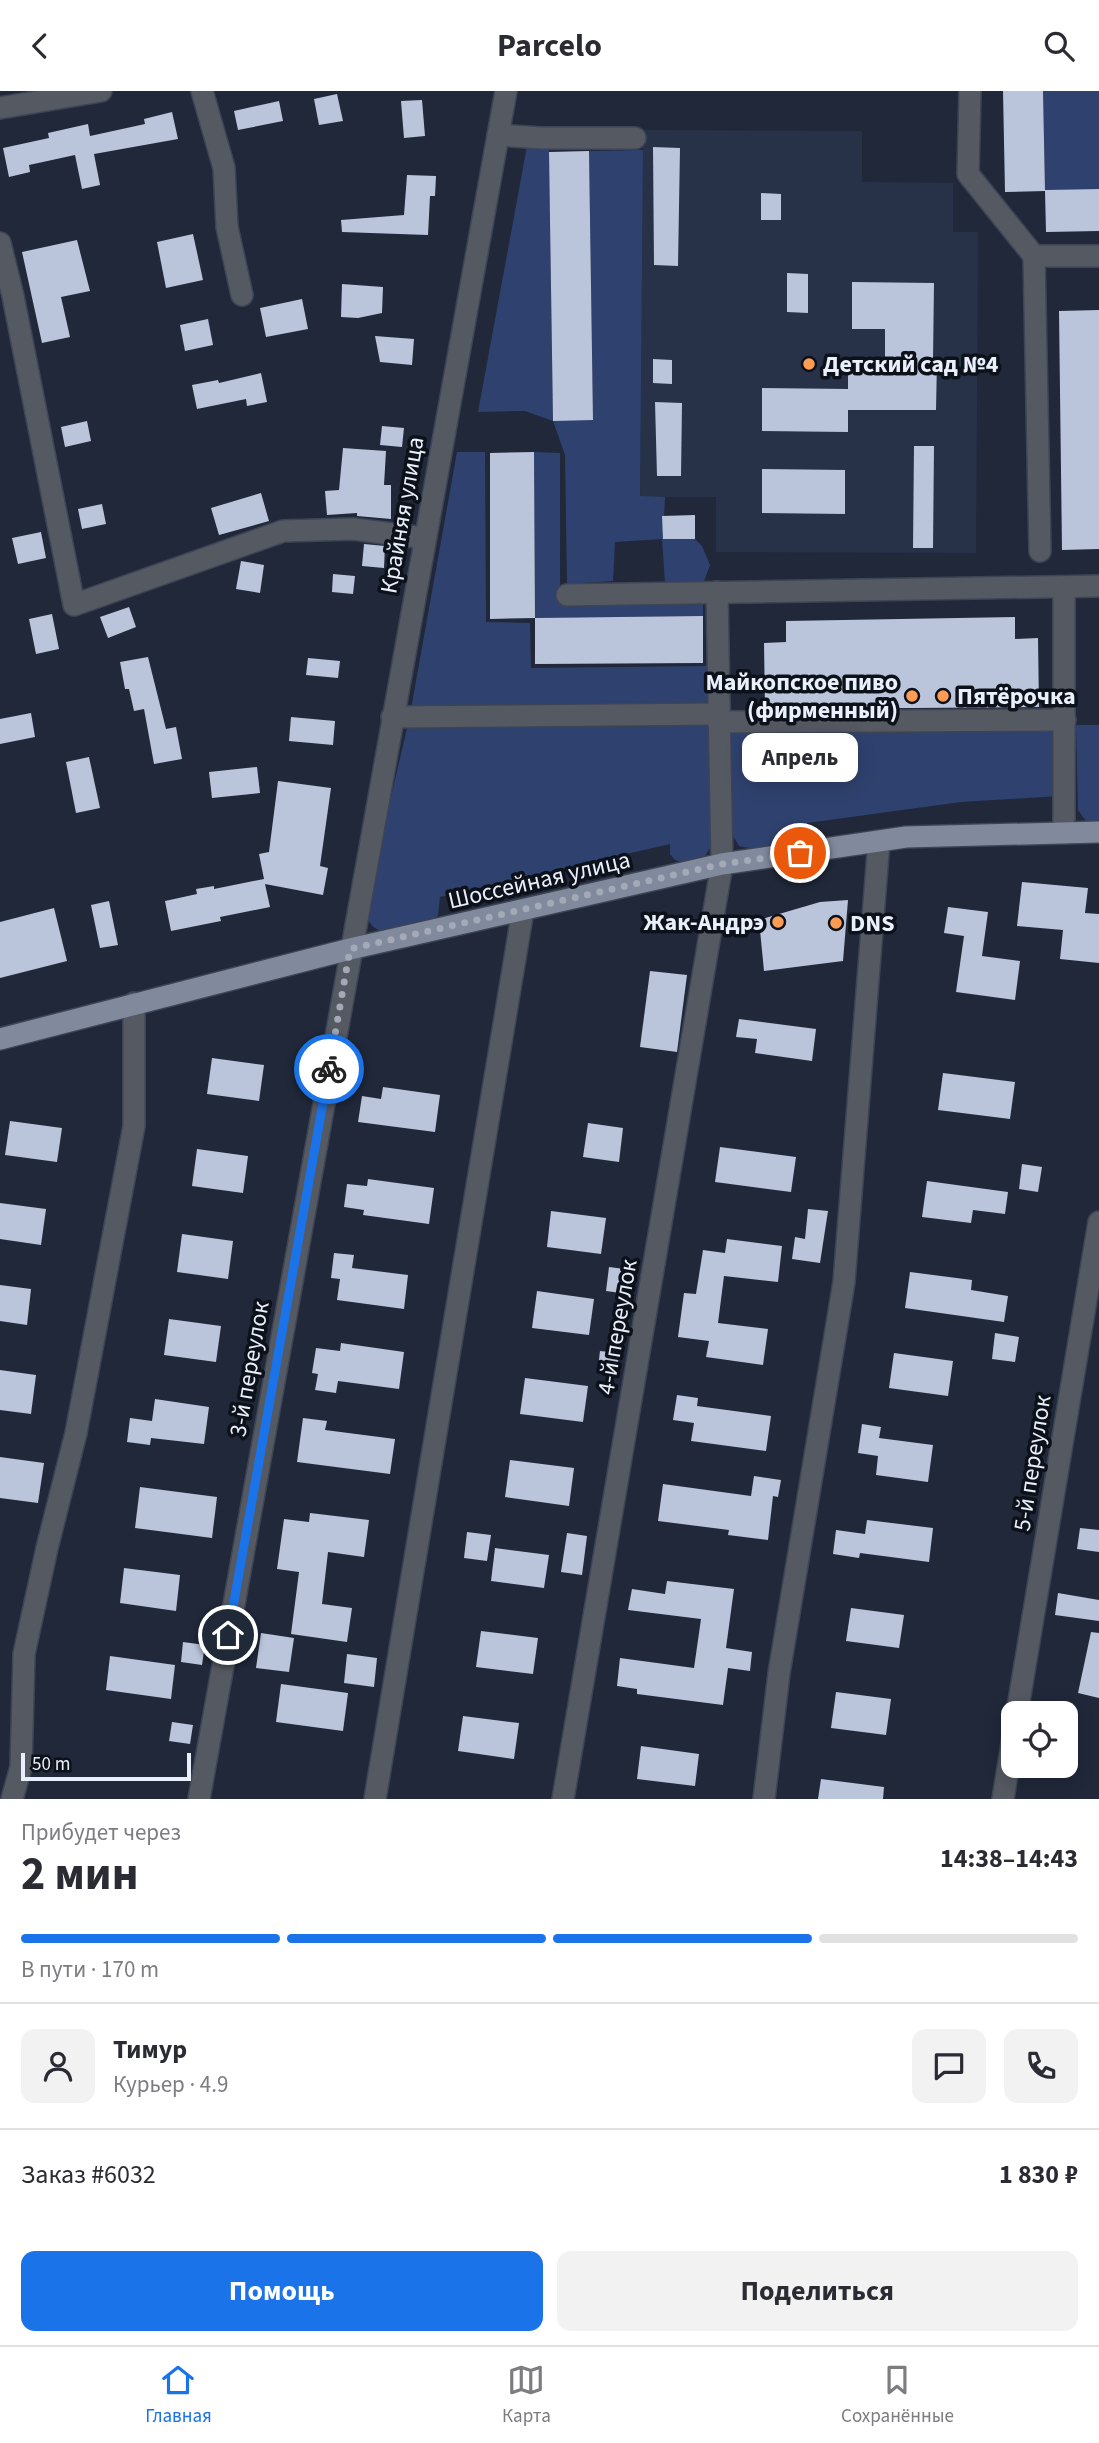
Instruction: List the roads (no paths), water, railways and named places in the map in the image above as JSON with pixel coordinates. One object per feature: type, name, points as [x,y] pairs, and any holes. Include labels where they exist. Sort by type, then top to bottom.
[{"type":"main road","name":"Шоссейная улица","points":[[0,1039],[350,949],[722,864],[906,837],[1099,832]]},
{"type":"street","points":[[0,109],[29,97],[101,91]]},
{"type":"street","points":[[202,91],[224,168],[227,227],[242,295]]},
{"type":"street","name":"Крайняя улица","points":[[350,949],[506,91]]},
{"type":"street","points":[[970,91],[968,174],[1034,256],[1040,551]]},
{"type":"street","points":[[498,135],[635,138]]},
{"type":"street","points":[[0,243],[75,605],[283,531],[353,529],[424,538]]},
{"type":"street","points":[[1034,256],[1099,256]]},
{"type":"street","points":[[567,595],[1099,586]]},
{"type":"street","points":[[1064,587],[1064,833]]},
{"type":"street","name":"4-й переулок","points":[[563,1799],[722,864],[717,592]]},
{"type":"street","points":[[392,717],[1065,720]]},
{"type":"street","points":[[764,1799],[779,1673],[844,1282],[879,841]]},
{"type":"street","points":[[376,1799],[523,910]]},
{"type":"street","name":"3-й переулок","points":[[198,1799],[350,949]]},
{"type":"street","points":[[12,1799],[21,1767],[24,1654],[76,1433],[134,1126],[134,1003]]},
{"type":"street","name":"5-й переулок","points":[[1019,1701],[1099,1222]]},
{"type":"street","points":[[1003,1799],[1006,1778]]},
{"type":"place","name":"Детский сад №4","points":[[809,364]]},
{"type":"place","name":"Майкопское пиво (фирменный)","points":[[912,696]]},
{"type":"place","name":"Пятёрочка","points":[[943,696]]},
{"type":"place","name":"Апрель","points":[[800,853]]},
{"type":"place","name":"Жак-Андрэ","points":[[778,922]]},
{"type":"place","name":"DNS","points":[[836,923]]}]
